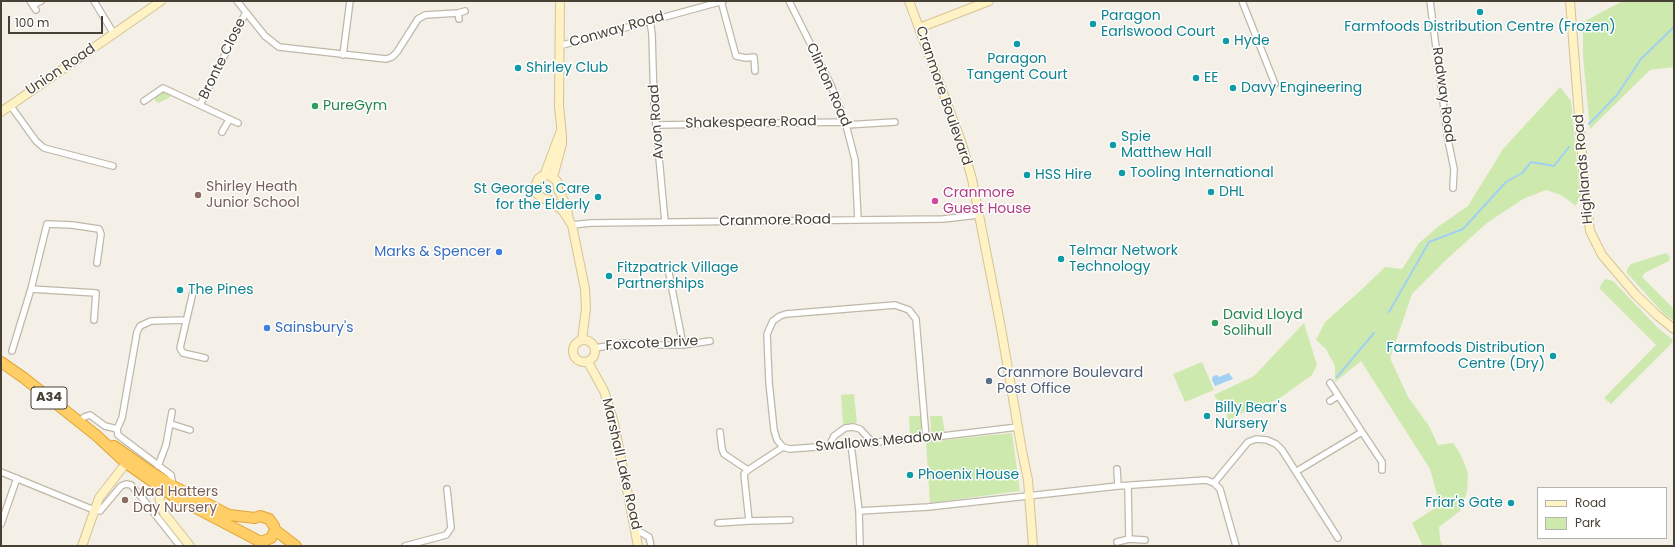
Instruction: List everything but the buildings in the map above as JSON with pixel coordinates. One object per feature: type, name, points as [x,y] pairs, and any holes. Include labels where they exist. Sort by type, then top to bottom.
[{"type":"highway","name":"A34","points":[[1,362],[24,378],[129,460],[158,486],[228,515],[255,518],[260,516],[269,519],[275,530],[296,546]]},
{"type":"highway","name":"A34","points":[[129,460],[151,472],[173,491],[250,534],[255,539],[261,542],[266,541],[275,546]]},
{"type":"highway","points":[[250,534],[249,527],[255,518]]},
{"type":"highway","points":[[266,541],[271,538],[275,530]]},
{"type":"street","points":[[33,5],[41,1]]},
{"type":"street","points":[[94,1],[114,34]]},
{"type":"street","name":"Union Road","points":[[1,112],[161,1]]},
{"type":"street","points":[[237,1],[265,36],[279,47],[386,59],[397,52],[418,19],[425,15],[458,16],[466,11]]},
{"type":"street","points":[[343,55],[350,1]]},
{"type":"street","points":[[553,177],[562,144],[559,106],[558,46],[560,1]]},
{"type":"street","points":[[722,1],[736,56],[746,58],[754,57],[755,71]]},
{"type":"street","name":"Conway Road","points":[[558,46],[722,1]]},
{"type":"street","name":"Clinton Road","points":[[789,1],[831,85],[846,123],[855,160],[858,220]]},
{"type":"street","name":"Cranmore Boulevard","points":[[909,1],[962,144],[972,179],[1001,328],[1030,496],[1032,546]]},
{"type":"street","points":[[919,28],[989,1]]},
{"type":"street","points":[[1242,1],[1275,84]]},
{"type":"street","name":"Radway Road","points":[[1430,1],[1448,140],[1454,169],[1453,188]]},
{"type":"street","name":"Highlands Road","points":[[1570,1],[1585,192],[1590,231],[1602,255],[1636,295],[1674,329]]},
{"type":"street","name":"Bronte Close","points":[[200,105],[246,12]]},
{"type":"street","name":"Avon Road","points":[[650,21],[665,222]]},
{"type":"street","name":"Bronte Close","points":[[144,101],[163,88],[238,123]]},
{"type":"street","points":[[150,98],[154,104]]},
{"type":"street","points":[[10,105],[36,141],[44,148],[113,166]]},
{"type":"street","points":[[222,132],[229,120]]},
{"type":"street","name":"Shakespeare Road","points":[[657,125],[895,122]]},
{"type":"street","points":[[544,176],[561,128]]},
{"type":"street","points":[[548,199],[555,196],[559,185],[553,177],[544,176],[538,179],[535,190],[540,197],[548,199],[563,211],[570,222]]},
{"type":"street","points":[[558,190],[566,204],[585,289],[586,308],[582,340]]},
{"type":"street","name":"Cranmore Road","points":[[570,222],[943,219],[978,215]]},
{"type":"street","points":[[12,351],[31,289],[48,224],[99,228],[101,234],[97,263]]},
{"type":"street","points":[[661,269],[668,268],[683,345]]},
{"type":"street","points":[[31,289],[96,293],[94,320]]},
{"type":"street","points":[[193,292],[180,348],[183,352],[206,358]]},
{"type":"street","points":[[749,521],[744,474],[783,447],[777,440],[774,430],[769,382],[767,334],[773,321],[786,314],[896,305],[909,310],[916,319],[926,438]]},
{"type":"street","points":[[162,508],[163,503],[173,491],[171,475],[118,435],[117,429],[122,418],[137,332],[140,326],[151,321],[186,320]]},
{"type":"street","points":[[582,340],[590,342],[594,348],[594,355],[588,362],[580,362],[573,355],[574,345],[582,340]]},
{"type":"street","name":"Foxcote Drive","points":[[594,348],[624,343],[683,345],[710,341]]},
{"type":"street","name":"Marshall Lake Road","points":[[588,362],[604,391],[614,423],[636,529],[638,546]]},
{"type":"street","points":[[1330,384],[1382,462],[1382,470]]},
{"type":"street","points":[[1330,401],[1338,396]]},
{"type":"street","points":[[158,466],[166,445],[172,412]]},
{"type":"street","points":[[80,422],[84,417],[90,415],[106,426],[117,429]]},
{"type":"street","points":[[171,424],[190,430]]},
{"type":"street","points":[[829,446],[834,436],[845,428],[853,427],[860,429],[873,443]]},
{"type":"street","name":"Swallows Meadow","points":[[783,447],[790,449],[873,443],[1018,427]]},
{"type":"street","points":[[720,432],[724,454],[748,470]]},
{"type":"street","points":[[1297,472],[1362,432]]},
{"type":"street","points":[[1214,483],[1248,442],[1256,439],[1267,440],[1276,444],[1297,472],[1338,538]]},
{"type":"street","points":[[851,444],[860,546]]},
{"type":"street","points":[[82,546],[94,510],[102,493],[129,460]]},
{"type":"street","points":[[1117,469],[1118,486]]},
{"type":"street","points":[[1,472],[94,510],[100,511],[122,486],[126,484],[131,485],[140,494],[180,546]]},
{"type":"street","points":[[1,524],[17,478]]},
{"type":"street","points":[[858,511],[928,507],[1118,486],[1128,487],[1206,480],[1214,483],[1220,489],[1236,546]]},
{"type":"street","points":[[158,486],[162,508],[190,546]]},
{"type":"street","points":[[1128,487],[1130,540]]},
{"type":"street","points":[[405,546],[446,536],[451,528],[446,489]]},
{"type":"street","points":[[718,523],[790,520]]},
{"type":"street","points":[[636,529],[649,537],[651,546]]},
{"type":"street","points":[[1117,542],[1145,540]]},
{"type":"green space","points":[[1623,1],[1674,1],[1674,67],[1650,70],[1590,129],[1583,57],[1583,22]]},
{"type":"green space","points":[[1560,87],[1571,101],[1580,196],[1576,206],[1561,195],[1546,190],[1523,199],[1487,223],[1447,259],[1412,294],[1390,358],[1408,397],[1429,426],[1438,445],[1453,443],[1460,453],[1468,473],[1467,492],[1460,511],[1439,527],[1440,540],[1443,546],[1423,546],[1412,523],[1440,505],[1430,469],[1361,361],[1335,382],[1335,366],[1326,349],[1316,340],[1325,322],[1385,267],[1402,269],[1419,243],[1439,226],[1468,206],[1503,149]]},
{"type":"green space","points":[[162,91],[174,95],[159,103],[156,102],[154,98],[156,94]]},
{"type":"green space","points":[[1666,253],[1670,257],[1669,261],[1646,272],[1642,277],[1674,309],[1674,321],[1663,313],[1627,273],[1627,269],[1631,264]]},
{"type":"green space","points":[[1605,279],[1613,281],[1659,329],[1673,340],[1671,344],[1611,404],[1604,398],[1656,345],[1599,288]]},
{"type":"green space","points":[[1304,323],[1317,365],[1312,375],[1277,400],[1239,414],[1227,423],[1227,413],[1214,395],[1254,376]]},
{"type":"green space","points":[[1202,362],[1214,390],[1185,402],[1173,374]]},
{"type":"green space","points":[[854,394],[857,423],[843,424],[841,395]]},
{"type":"green space","points":[[909,416],[921,416],[922,432],[920,434],[910,436]]},
{"type":"green space","points":[[930,416],[942,416],[945,433],[933,434],[931,432]]},
{"type":"green space","points":[[1012,433],[1020,491],[930,503],[926,442]]},
{"type":"water","points":[[1229,373],[1233,379],[1215,386],[1212,380],[1213,376],[1217,375],[1219,377]]},
{"type":"waterway","points":[[1589,124],[1617,95],[1641,59],[1674,27]]},
{"type":"waterway","points":[[1389,312],[1429,242],[1463,229],[1506,182],[1522,173],[1531,162],[1554,166],[1569,147]]},
{"type":"waterway","points":[[1337,377],[1374,333]]},
{"type":"place","name":"Farmfoods Distribution Centre (Frozen)","points":[[1480,12]]},
{"type":"place","name":"Paragon Earlswood Court","points":[[1093,24]]},
{"type":"place","name":"Hyde","points":[[1226,41]]},
{"type":"place","name":"Paragon Tangent Court","points":[[1017,44]]},
{"type":"place","name":"Shirley Club","points":[[518,68]]},
{"type":"place","name":"EE","points":[[1196,78]]},
{"type":"place","name":"Davy Engineering","points":[[1233,88]]},
{"type":"place","name":"PureGym","points":[[315,106]]},
{"type":"place","name":"Spie Matthew Hall","points":[[1113,145]]},
{"type":"place","name":"Tooling International","points":[[1122,173]]},
{"type":"place","name":"HSS Hire","points":[[1027,175]]},
{"type":"place","name":"DHL","points":[[1211,192]]},
{"type":"place","name":"Shirley Heath Junior School","points":[[198,195]]},
{"type":"place","name":"St George's Care for the Elderly","points":[[598,197]]},
{"type":"place","name":"Cranmore Guest House","points":[[935,201]]},
{"type":"place","name":"Marks & Spencer","points":[[499,252]]},
{"type":"place","name":"Telmar Network Technology","points":[[1061,259]]},
{"type":"place","name":"Fitzpatrick Village Partnerships","points":[[609,276]]},
{"type":"place","name":"The Pines","points":[[180,290]]},
{"type":"place","name":"David Lloyd Solihull","points":[[1215,323]]},
{"type":"place","name":"Sainsbury's","points":[[267,328]]},
{"type":"place","name":"Farmfoods Distribution Centre (Dry)","points":[[1553,356]]},
{"type":"place","name":"Cranmore Boulevard Post Office","points":[[989,381]]},
{"type":"place","name":"Billy Bear's Nursery","points":[[1207,416]]},
{"type":"place","name":"Phoenix House","points":[[910,475]]},
{"type":"place","name":"Mad Hatters Day Nursery","points":[[125,500]]},
{"type":"place","name":"Friar's Gate","points":[[1511,503]]}]
